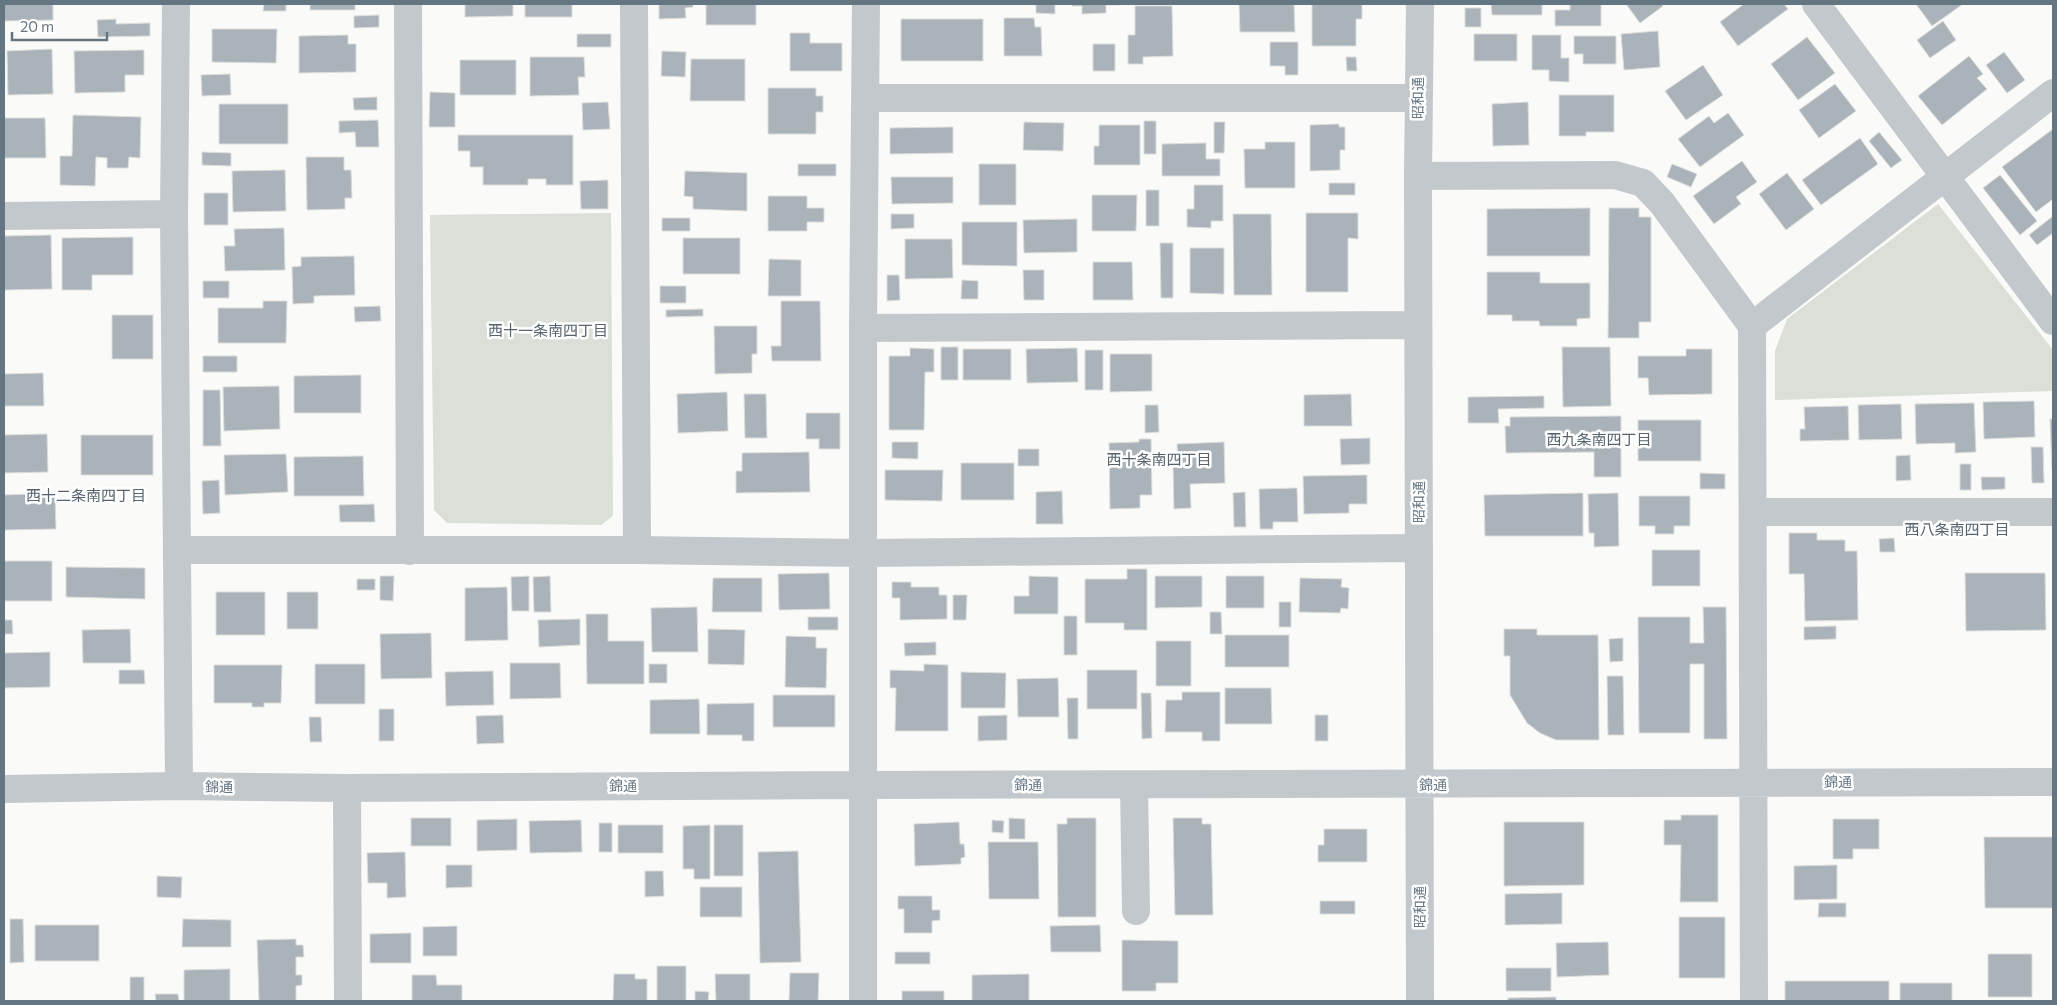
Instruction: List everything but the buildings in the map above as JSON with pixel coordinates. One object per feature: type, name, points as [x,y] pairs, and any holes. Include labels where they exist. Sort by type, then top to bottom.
[{"type":"street","points":[[176,4],[174,214],[179,786]]},
{"type":"street","points":[[408,4],[410,551]]},
{"type":"street","points":[[634,4],[637,550]]},
{"type":"street","points":[[863,1001],[866,4]]},
{"type":"street","name":"昭和通","points":[[1420,4],[1418,98],[1420,1001]]},
{"type":"street","points":[[1816,4],[2053,321]]},
{"type":"street","points":[[1752,326],[2053,93]]},
{"type":"street","points":[[865,98],[1418,98]]},
{"type":"street","points":[[1418,176],[1615,175],[1643,183],[1662,203],[1752,326],[1754,1001]]},
{"type":"street","points":[[4,216],[174,214]]},
{"type":"street","points":[[864,328],[1418,325]]},
{"type":"street","points":[[1753,512],[2053,512]]},
{"type":"street","points":[[178,550],[637,550],[864,554],[1419,548]]},
{"type":"street","name":"錦通","points":[[4,789],[179,786],[347,788],[2053,782]]},
{"type":"street","points":[[1134,785],[1136,911]]},
{"type":"street","points":[[347,788],[348,1001]]},
{"type":"shaded area","points":[[1938,204],[2053,350],[2053,391],[1775,400],[1775,351],[1787,319]]},
{"type":"shaded area","points":[[611,213],[613,516],[601,525],[447,523],[434,510],[430,215]]},
{"type":"district","name":"西十一条南四丁目","points":[[548,331]]},
{"type":"district","name":"西九条南四丁目","points":[[1599,440]]},
{"type":"district","name":"西十条南四丁目","points":[[1159,460]]},
{"type":"district","name":"西十二条南四丁目","points":[[86,496]]},
{"type":"district","name":"西八条南四丁目","points":[[1957,530]]}]
